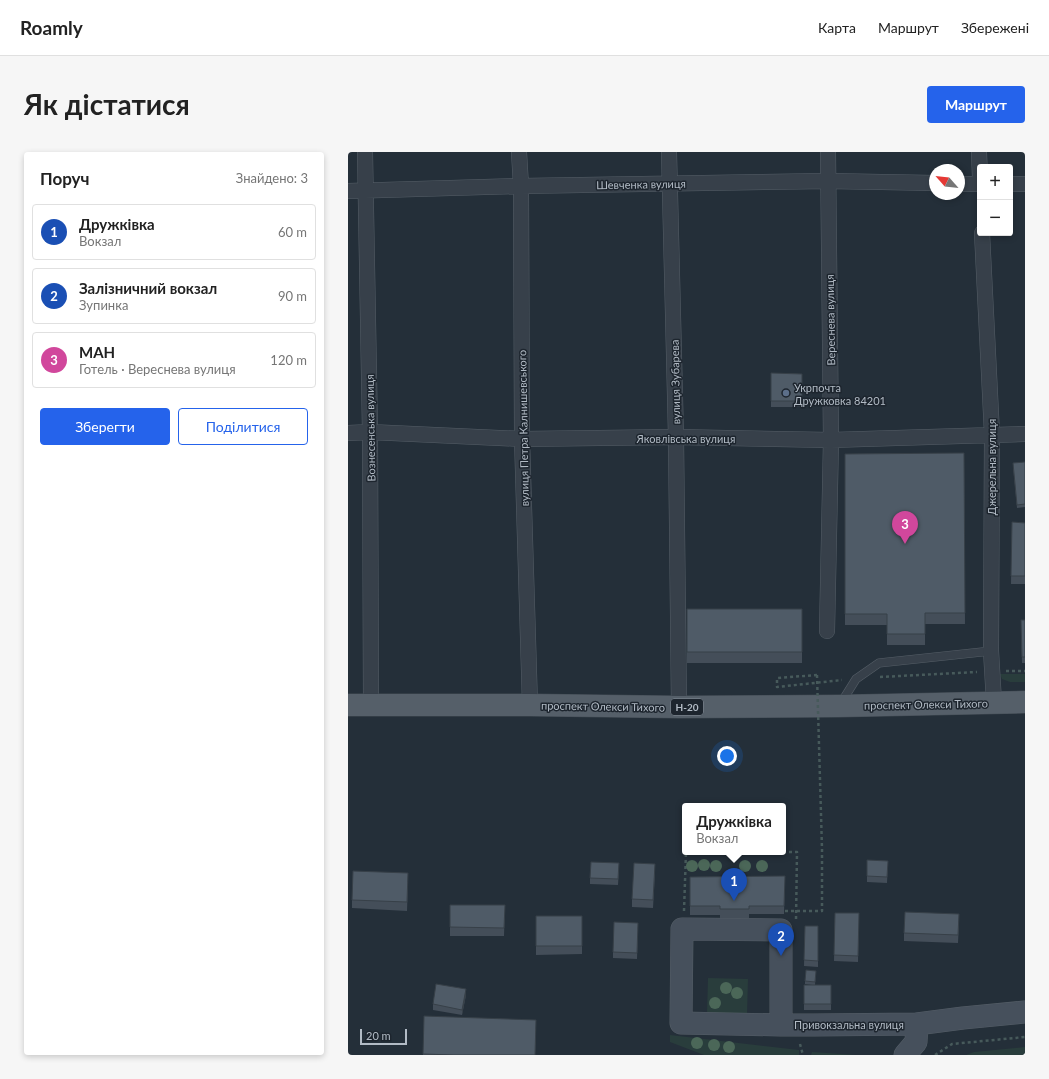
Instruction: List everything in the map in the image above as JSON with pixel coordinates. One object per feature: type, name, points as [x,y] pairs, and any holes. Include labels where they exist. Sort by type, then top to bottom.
[{"type":"main road","name":"проспект Олекси Тихого","points":[[348,705],[680,707],[840,706],[1025,702]]},
{"type":"street","name":"Вознесенська вулиця","points":[[365,152],[370,432],[371,705]]},
{"type":"street","name":"вулиця Петра Калнишевського","points":[[520,152],[522,439],[530,705]]},
{"type":"street","name":"вулиця Зубарева","points":[[669,152],[676,437],[680,707]]},
{"type":"street","name":"Вереснева вулиця","points":[[827,631],[831,440],[828,152]]},
{"type":"street","points":[[979,152],[979,164]]},
{"type":"street","name":"Шевченка вулиця","points":[[348,191],[365,192],[521,186],[828,181],[929,183]]},
{"type":"street","points":[[965,184],[977,184]]},
{"type":"street","points":[[1013,184],[1025,184]]},
{"type":"street","name":"Джерельна вулиця","points":[[982,236],[992,434],[991,651],[994,702]]},
{"type":"street","name":"Яковлівська вулиця","points":[[348,433],[370,432],[522,439],[676,437],[831,440],[1025,434]]},
{"type":"street","name":"Привокзальна вулиця","points":[[781,1024],[781,930],[682,929],[681,1023],[781,1024],[814,1026],[917,1024],[1025,1012]]},
{"type":"street","name":"Привокзальна вулиця","points":[[905,1055],[916,1042],[917,1024]]},
{"type":"lane","points":[[840,706],[856,679],[879,663],[991,651]]},
{"type":"path","points":[[782,911],[822,911],[822,849],[817,675],[777,678],[777,687],[856,679],[992,671],[1025,671]]},
{"type":"path","points":[[786,852],[797,852],[797,911]]},
{"type":"path","points":[[684,913],[686,855]]},
{"type":"path","points":[[935,1055],[952,1044],[1025,1037]]},
{"type":"green space","points":[[1000,674],[1025,674],[1025,682],[1010,682],[1002,679]]},
{"type":"green space","points":[[708,978],[748,979],[747,1015],[707,1014]]},
{"type":"green space","points":[[670,1035],[799,1050],[799,1055],[704,1055],[670,1042]]},
{"type":"green space","points":[[1025,1047],[1025,1055],[966,1055],[974,1052]]},
{"type":"green space","points":[[812,1052],[856,1055],[811,1055]]},
{"type":"building","name":"Укрпочта Дружковка 84201","points":[[771,373],[802,374],[802,401],[771,401]]},
{"type":"building","points":[[964,453],[965,613],[925,613],[925,634],[887,634],[887,614],[845,614],[845,454]]},
{"type":"building","points":[[1025,462],[1025,504],[1017,505],[1013,463]]},
{"type":"building","points":[[1012,522],[1025,523],[1025,576],[1011,576]]},
{"type":"building","points":[[687,609],[802,609],[802,652],[687,652]]},
{"type":"building","points":[[1021,620],[1025,620],[1025,657],[1022,657]]},
{"type":"building","points":[[867,860],[888,861],[887,877],[867,876]]},
{"type":"building","points":[[591,862],[619,863],[618,879],[590,878]]},
{"type":"building","points":[[634,863],[655,864],[653,900],[632,899]]},
{"type":"building","points":[[353,871],[408,873],[407,902],[352,900]]},
{"type":"building","points":[[785,876],[784,906],[749,906],[749,909],[720,909],[720,906],[690,906],[690,877]]},
{"type":"building","points":[[450,905],[505,905],[504,928],[450,927]]},
{"type":"building","points":[[905,912],[959,914],[958,935],[904,933]]},
{"type":"building","points":[[835,913],[859,913],[858,956],[834,955]]},
{"type":"building","points":[[536,916],[582,916],[582,946],[536,946]]},
{"type":"building","points":[[614,922],[638,923],[637,953],[613,952]]},
{"type":"building","points":[[805,926],[818,926],[818,961],[804,960]]},
{"type":"building","points":[[806,970],[816,971],[815,982],[805,981]]},
{"type":"building","points":[[436,984],[466,989],[462,1010],[433,1004]]},
{"type":"building","points":[[804,985],[831,985],[831,1004],[804,1004]]},
{"type":"building","points":[[424,1016],[536,1020],[535,1055],[423,1054]]},
{"type":"place","name":"Укрпочта Дружковка 84201","points":[[786,393]]},
{"type":"place","name":"МАН","points":[[905,544]]},
{"type":"place","name":"Дружківка","points":[[734,901]]},
{"type":"place","name":"Залізничний вокзал","points":[[781,956]]}]
